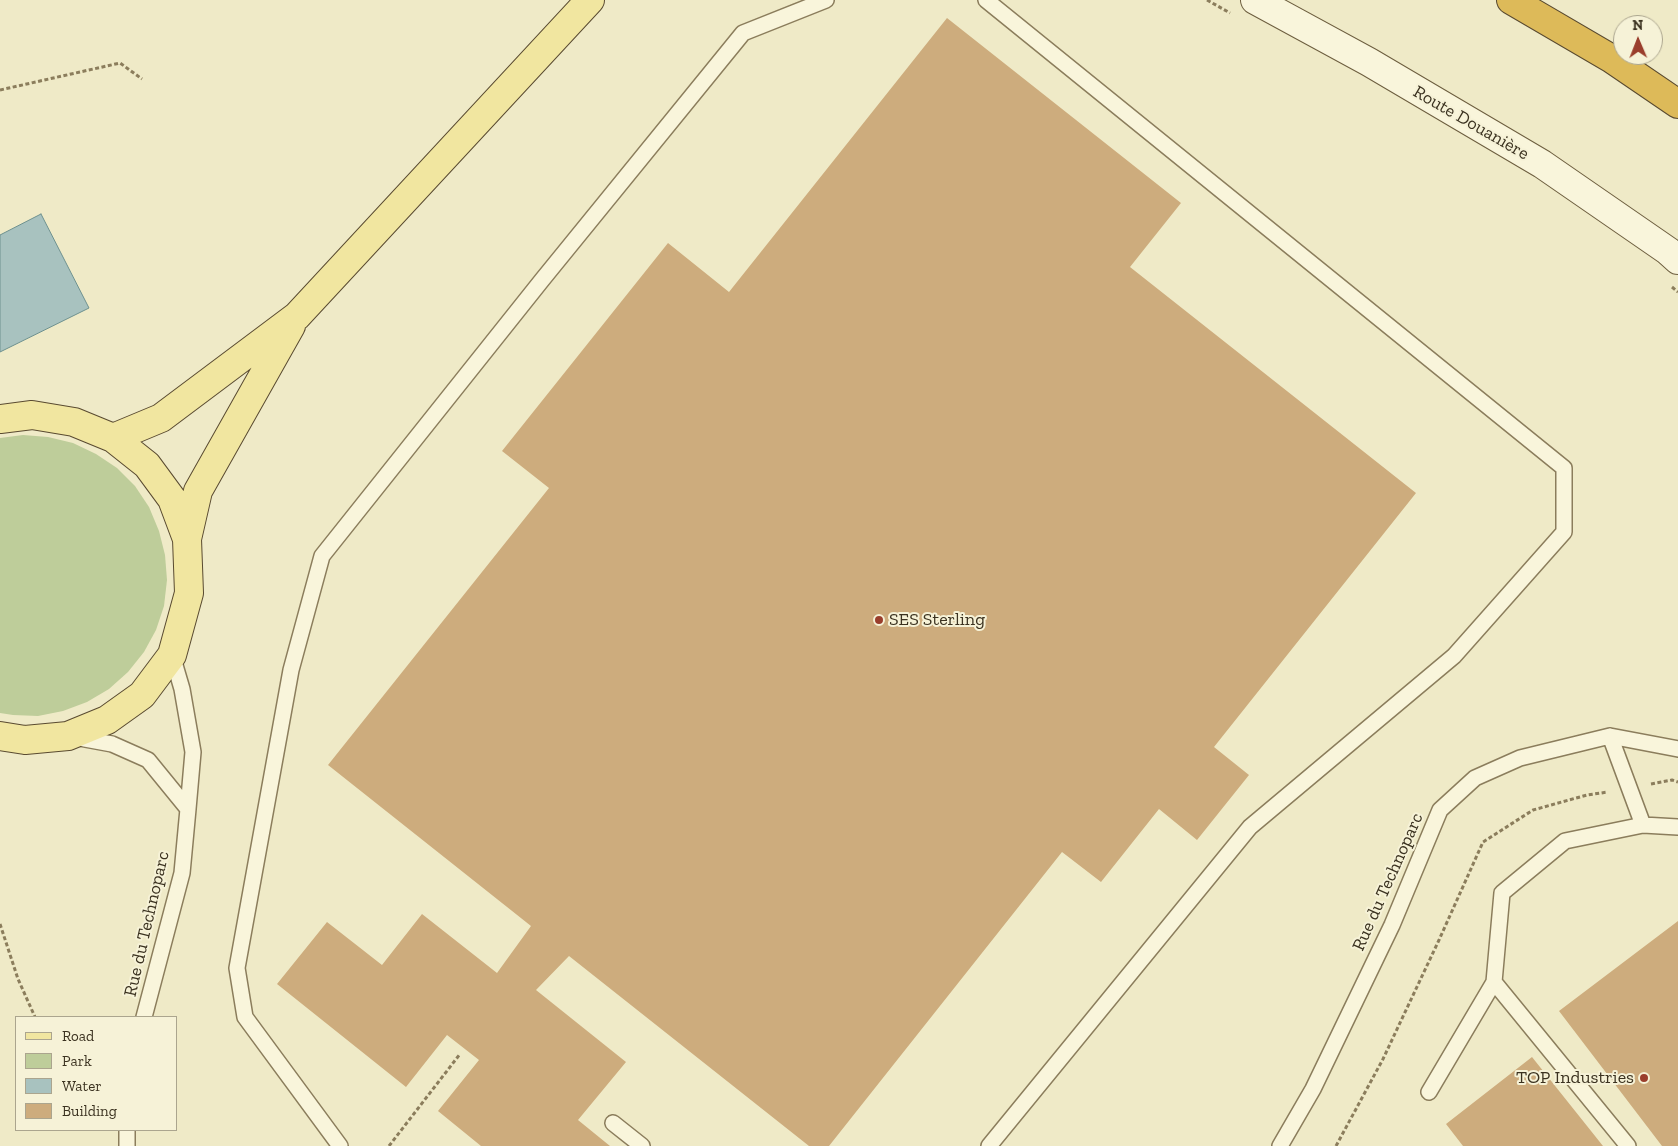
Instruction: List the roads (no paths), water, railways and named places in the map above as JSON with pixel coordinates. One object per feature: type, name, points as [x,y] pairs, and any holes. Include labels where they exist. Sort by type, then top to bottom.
[{"type":"highway","points":[[1511,0],[1612,59],[1678,104]]},
{"type":"main road","points":[[113,438],[161,418],[297,316],[590,0]]},
{"type":"main road","name":"Route Douanière","points":[[1255,0],[1369,62],[1542,164],[1668,251],[1678,260]]},
{"type":"main road","points":[[0,736],[25,740],[68,736],[107,720],[142,695],[172,655],[189,594],[187,539],[198,491],[297,316]]},
{"type":"main road","points":[[0,419],[32,415],[74,422],[113,438],[147,465],[172,499],[187,539]]},
{"type":"lane","points":[[340,1146],[245,1017],[236,968],[291,670],[322,556],[542,280],[743,33],[826,0]]},
{"type":"lane","points":[[986,0],[1564,468],[1564,532],[1454,656],[1250,827],[989,1146]]},
{"type":"lane","name":"Rue du Technoparc","points":[[144,1016],[182,873],[188,809],[192,752],[182,688],[172,655]]},
{"type":"lane","points":[[68,736],[112,744],[148,760],[188,809]]},
{"type":"lane","points":[[1610,736],[1643,825]]},
{"type":"lane","name":"Rue du Technoparc","points":[[1280,1146],[1313,1089],[1392,925],[1440,810],[1475,778],[1520,758],[1610,736],[1678,748]]},
{"type":"lane","points":[[1429,1092],[1494,982],[1502,893],[1565,841],[1643,825],[1678,828]]},
{"type":"lane","points":[[1494,982],[1628,1146]]},
{"type":"lane","points":[[613,1123],[642,1146]]},
{"type":"lane","points":[[127,1131],[127,1146]]},
{"type":"water","points":[[41,214],[89,308],[0,352],[0,235]]},
{"type":"place","name":"SES Sterling","points":[[879,620]]},
{"type":"place","name":"TOP Industries","points":[[1644,1078]]}]
